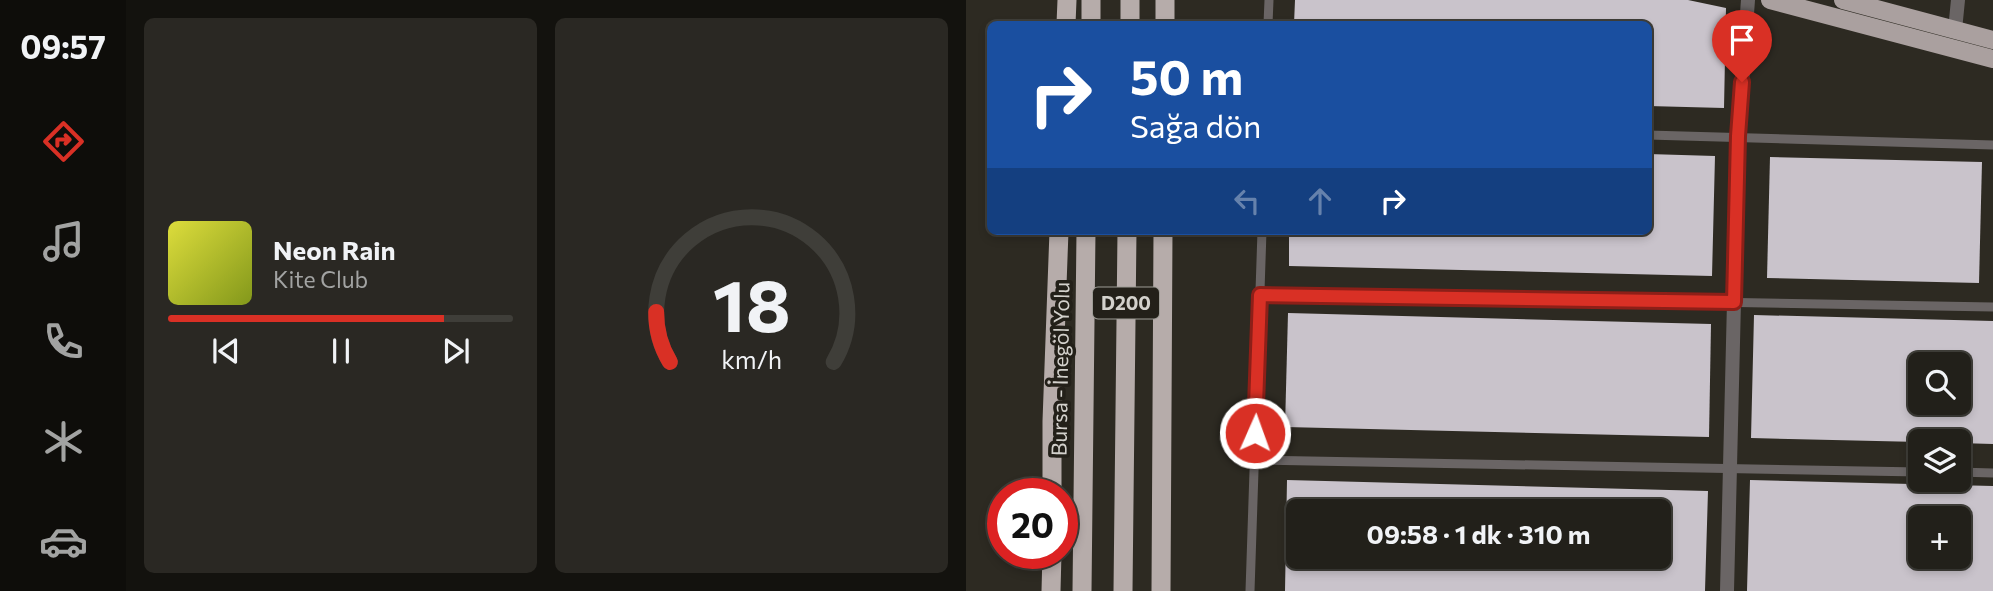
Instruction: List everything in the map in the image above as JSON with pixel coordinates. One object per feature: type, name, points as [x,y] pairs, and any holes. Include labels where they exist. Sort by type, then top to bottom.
[{"type":"highway","points":[[1066,21],[1067,0]]},
{"type":"highway","points":[[1091,0],[1091,21]]},
{"type":"highway","points":[[1130,0],[1130,21]]},
{"type":"highway","points":[[1165,0],[1165,21]]},
{"type":"highway","points":[[1052,478],[1059,235]]},
{"type":"highway","name":"Bursa - İnegöl Yolu","points":[[1082,591],[1086,235]]},
{"type":"highway","name":"D200","points":[[1123,591],[1127,235]]},
{"type":"highway","points":[[1161,591],[1164,235]]},
{"type":"highway","points":[[1052,569],[1052,591]]},
{"type":"main road","points":[[1770,0],[1993,59]]},
{"type":"main road","points":[[1843,0],[1993,40]]},
{"type":"street","points":[[1727,591],[1738,136],[1748,0]]},
{"type":"street","points":[[1955,30],[1958,0]]},
{"type":"lane","points":[[1268,21],[1269,0]]},
{"type":"lane","points":[[1652,135],[1993,145]]},
{"type":"lane","points":[[1250,591],[1262,235]]},
{"type":"lane","points":[[1260,295],[1993,307]]},
{"type":"lane","points":[[1254,460],[1908,472]]},
{"type":"lane","points":[[1971,472],[1993,473]]},
{"type":"building","points":[[1295,0],[1688,0],[1726,8],[1724,108],[1652,106],[1652,21],[1294,21]]},
{"type":"building","points":[[1652,154],[1715,156],[1712,276],[1289,266],[1289,235],[1652,235]]},
{"type":"building","points":[[1770,157],[1982,162],[1979,283],[1767,278]]},
{"type":"building","points":[[1288,313],[1711,324],[1709,437],[1285,427]]},
{"type":"building","points":[[1754,315],[1993,321],[1993,444],[1971,443],[1971,429],[1908,429],[1908,442],[1751,438]]},
{"type":"building","points":[[1287,480],[1708,491],[1705,591],[1285,591],[1286,536],[1286,569],[1671,569],[1671,499],[1287,499]]},
{"type":"building","points":[[1750,480],[1908,484],[1908,492],[1971,492],[1971,485],[1993,486],[1993,591],[1747,591]]},
{"type":"route","points":[[1255,433],[1260,295],[1734,302],[1742,82]]}]
